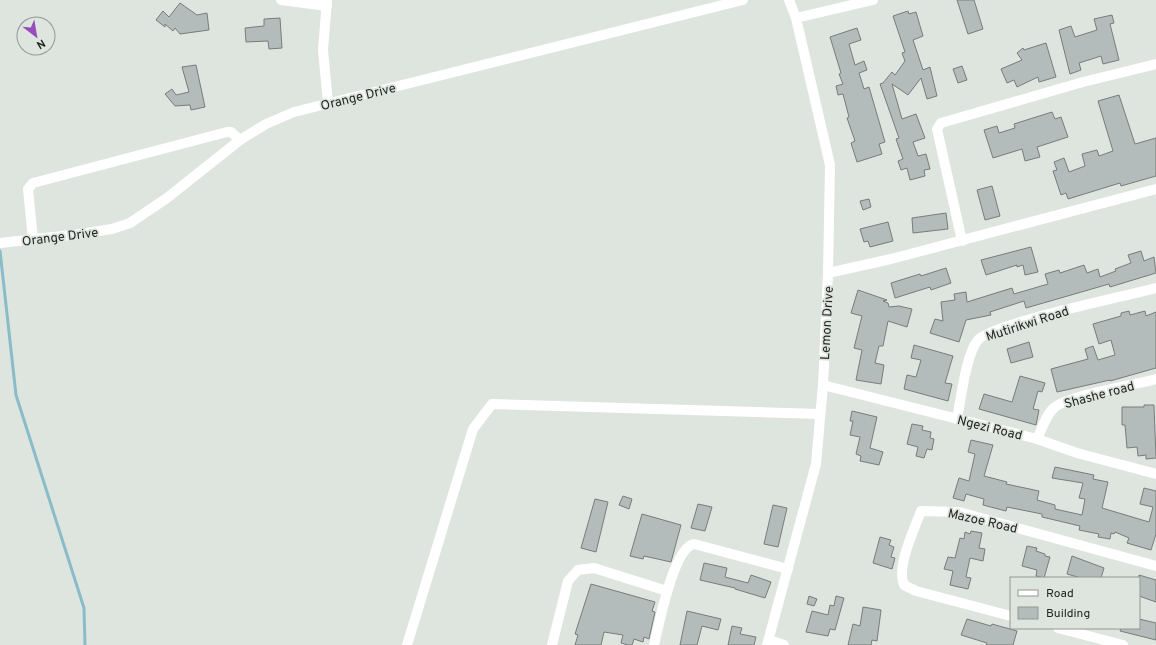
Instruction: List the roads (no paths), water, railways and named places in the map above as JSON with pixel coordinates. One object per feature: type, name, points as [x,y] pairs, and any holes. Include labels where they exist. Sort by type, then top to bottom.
[{"type":"street","points":[[281,0],[327,3],[323,50],[328,103]]},
{"type":"street","name":"Orange Drive","points":[[0,243],[112,229],[130,223],[167,198],[240,140],[266,124],[294,112],[710,4],[743,0]]},
{"type":"street","name":"Lemon Drive","points":[[768,643],[816,464],[823,385],[828,273],[830,165],[796,18],[789,0]]},
{"type":"street","points":[[796,18],[873,0]]},
{"type":"street","points":[[962,241],[937,129],[941,123],[1083,82],[1156,64]]},
{"type":"street","points":[[33,240],[28,189],[33,183],[227,132],[231,132],[240,140]]},
{"type":"street","points":[[828,273],[962,241],[1156,189]]},
{"type":"street","name":"Mutirikwi Road","points":[[957,419],[971,352],[982,336],[1040,317],[1156,288]]},
{"type":"street","name":"Shashe road","points":[[1037,439],[1049,414],[1056,407],[1078,398],[1156,379]]},
{"type":"street","name":"Ngezi Road","points":[[823,385],[1037,439],[1077,453],[1156,474]]},
{"type":"street","points":[[407,645],[473,429],[492,404],[820,414]]},
{"type":"street","name":"Mazoe Road","points":[[1010,616],[916,591],[904,585],[901,575],[905,556],[921,512],[959,512],[1156,566]]},
{"type":"street","points":[[654,645],[667,591],[682,553],[689,545],[694,544],[788,569]]},
{"type":"street","points":[[552,645],[568,581],[578,570],[594,568],[667,591]]},
{"type":"street","points":[[1062,629],[1123,645]]},
{"type":"street","points":[[768,643],[784,645]]},
{"type":"waterway","points":[[0,251],[16,395],[84,608],[85,645]]}]
